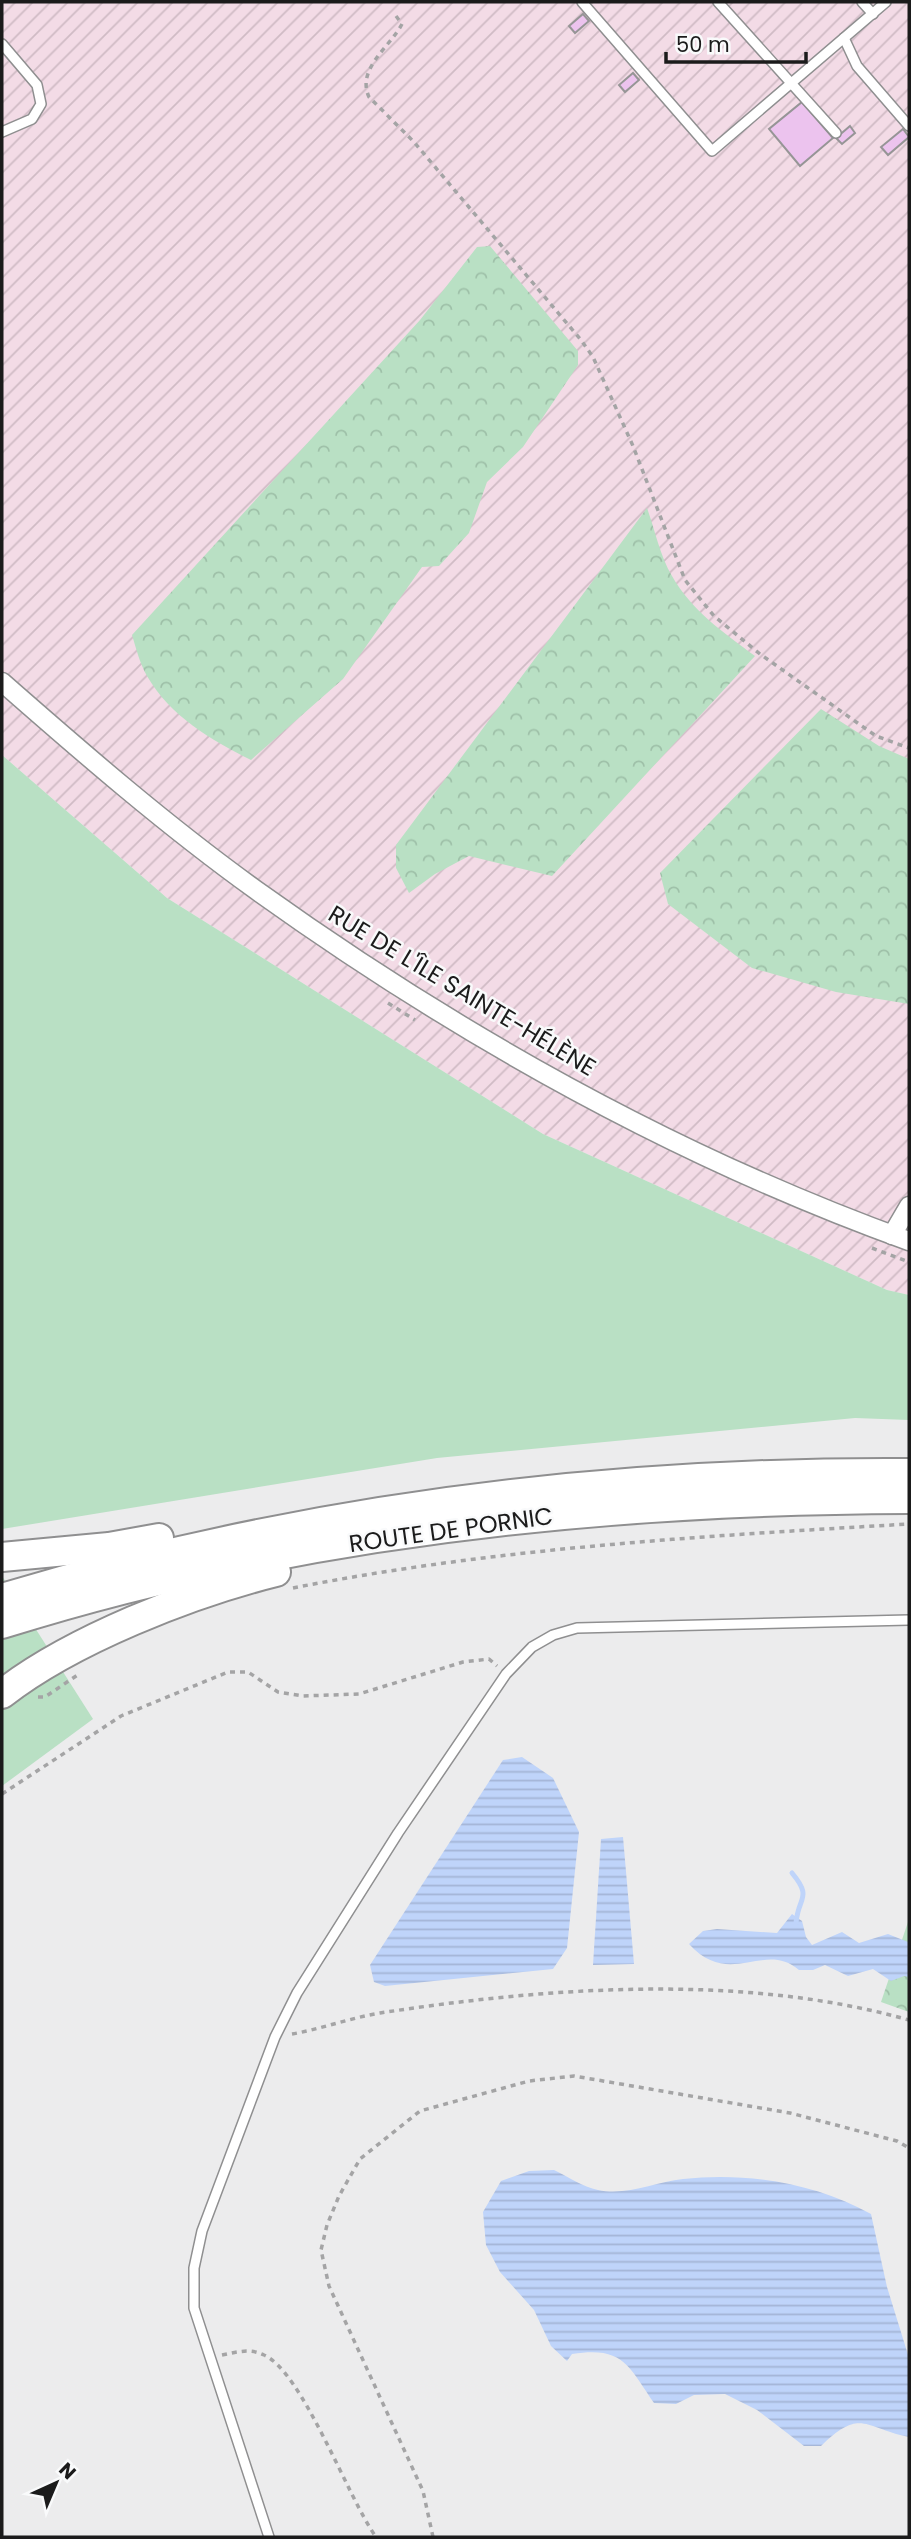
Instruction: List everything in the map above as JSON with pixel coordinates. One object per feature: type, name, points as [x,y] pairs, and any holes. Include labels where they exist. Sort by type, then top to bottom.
[{"type":"highway","name":"ROUTE DE PORNIC","points":[[2,1598],[225,1540],[406,1508],[608,1483],[787,1474],[909,1473]]},
{"type":"highway","name":"ROUTE DE PORNIC","points":[[2,1624],[186,1572],[409,1534],[601,1511],[909,1499]]},
{"type":"highway","points":[[2,1557],[109,1547],[200,1531],[225,1540]]},
{"type":"highway","points":[[2,1694],[16,1683],[97,1638],[191,1599],[276,1572],[379,1553],[409,1534]]},
{"type":"street","name":"RUE DE L'ÎLE SAINTE-HÉLÈNE","points":[[2,681],[114,780],[222,864],[383,978],[579,1093],[698,1154],[819,1209],[901,1238]]},
{"type":"street","points":[[901,1238],[909,1206]]},
{"type":"lane","points":[[582,2],[712,151],[886,2]]},
{"type":"lane","points":[[718,2],[836,132]]},
{"type":"lane","points":[[862,2],[873,14]]},
{"type":"lane","points":[[844,38],[857,66],[909,126]]},
{"type":"lane","points":[[2,44],[37,85],[41,104],[32,119],[2,132]]},
{"type":"lane","points":[[269,2537],[194,2308],[194,2268],[202,2231],[275,2037],[297,1993],[398,1833],[506,1674],[533,1647],[552,1635],[577,1628],[909,1620]]},
{"type":"path","points":[[396,16],[402,24],[369,69],[365,89],[369,97],[414,142],[587,349],[632,446],[685,580],[714,616],[760,654],[876,736],[909,748]]},
{"type":"path","points":[[282,1591],[424,1566],[569,1548],[909,1524]]},
{"type":"path","points":[[2,1794],[121,1716],[228,1672],[248,1672],[278,1692],[303,1696],[359,1694],[463,1662],[489,1659],[506,1674]]},
{"type":"path","points":[[34,1695],[45,1697],[84,1671]]},
{"type":"path","points":[[275,2037],[377,2014],[558,1991],[754,1992],[909,2020]]},
{"type":"path","points":[[433,2537],[422,2491],[355,2336],[329,2286],[321,2250],[338,2196],[360,2159],[420,2111],[529,2081],[574,2076],[790,2113],[897,2141],[909,2148]]},
{"type":"path","points":[[210,2357],[245,2350],[266,2356],[291,2379],[376,2537]]},
{"type":"shaded area","points":[[2,2],[909,2],[909,1295],[887,1290],[543,1134],[167,898],[2,755]]},
{"type":"green space","points":[[490,246],[578,351],[578,365],[523,447],[487,482],[469,533],[439,566],[422,567],[343,679],[251,760],[193,726],[167,703],[145,671],[132,635],[420,320],[477,247]]},
{"type":"green space","points":[[647,508],[664,560],[680,588],[709,620],[755,656],[552,876],[469,856],[435,874],[409,893],[396,868],[396,845]]},
{"type":"green space","points":[[821,709],[879,746],[909,759],[909,1004],[836,992],[752,968],[668,904],[660,873]]},
{"type":"green space","points":[[2,755],[167,898],[543,1134],[887,1290],[909,1295],[909,1420],[855,1418],[437,1458],[2,1529]]},
{"type":"green space","points":[[2,1576],[93,1719],[2,1786]]},
{"type":"green space","points":[[909,1919],[909,2012],[881,2002]]},
{"type":"water","points":[[522,1757],[553,1778],[579,1832],[567,1948],[553,1969],[385,1986],[374,1982],[370,1965],[503,1760]]},
{"type":"water","points":[[623,1837],[634,1964],[593,1965],[601,1839]]},
{"type":"water","points":[[792,1914],[802,1921],[806,1937],[812,1945],[842,1932],[859,1943],[888,1934],[908,1942],[909,1977],[891,1981],[873,1969],[848,1976],[825,1965],[813,1970],[799,1970],[786,1962],[773,1960],[719,1963],[704,1957],[689,1944],[703,1931],[717,1929],[777,1933]]},
{"type":"water","points":[[554,2170],[587,2186],[609,2191],[707,2177],[780,2182],[827,2194],[871,2214],[887,2287],[909,2358],[909,2437],[863,2423],[845,2427],[821,2446],[804,2446],[757,2410],[725,2394],[694,2395],[676,2404],[654,2403],[630,2369],[614,2356],[589,2352],[572,2354],[567,2361],[551,2346],[534,2310],[500,2272],[486,2245],[483,2212],[501,2181],[529,2171]]},
{"type":"building","points":[[583,14],[589,21],[575,33],[569,26]]},
{"type":"building","points":[[633,73],[639,80],[625,92],[619,85]]},
{"type":"building","points":[[802,102],[833,138],[800,166],[769,129]]},
{"type":"building","points":[[850,126],[855,133],[842,144],[836,138]]},
{"type":"building","points":[[903,129],[909,137],[888,155],[881,147]]},
{"type":"waterway","points":[[792,1873],[803,1893],[796,1923]]}]
